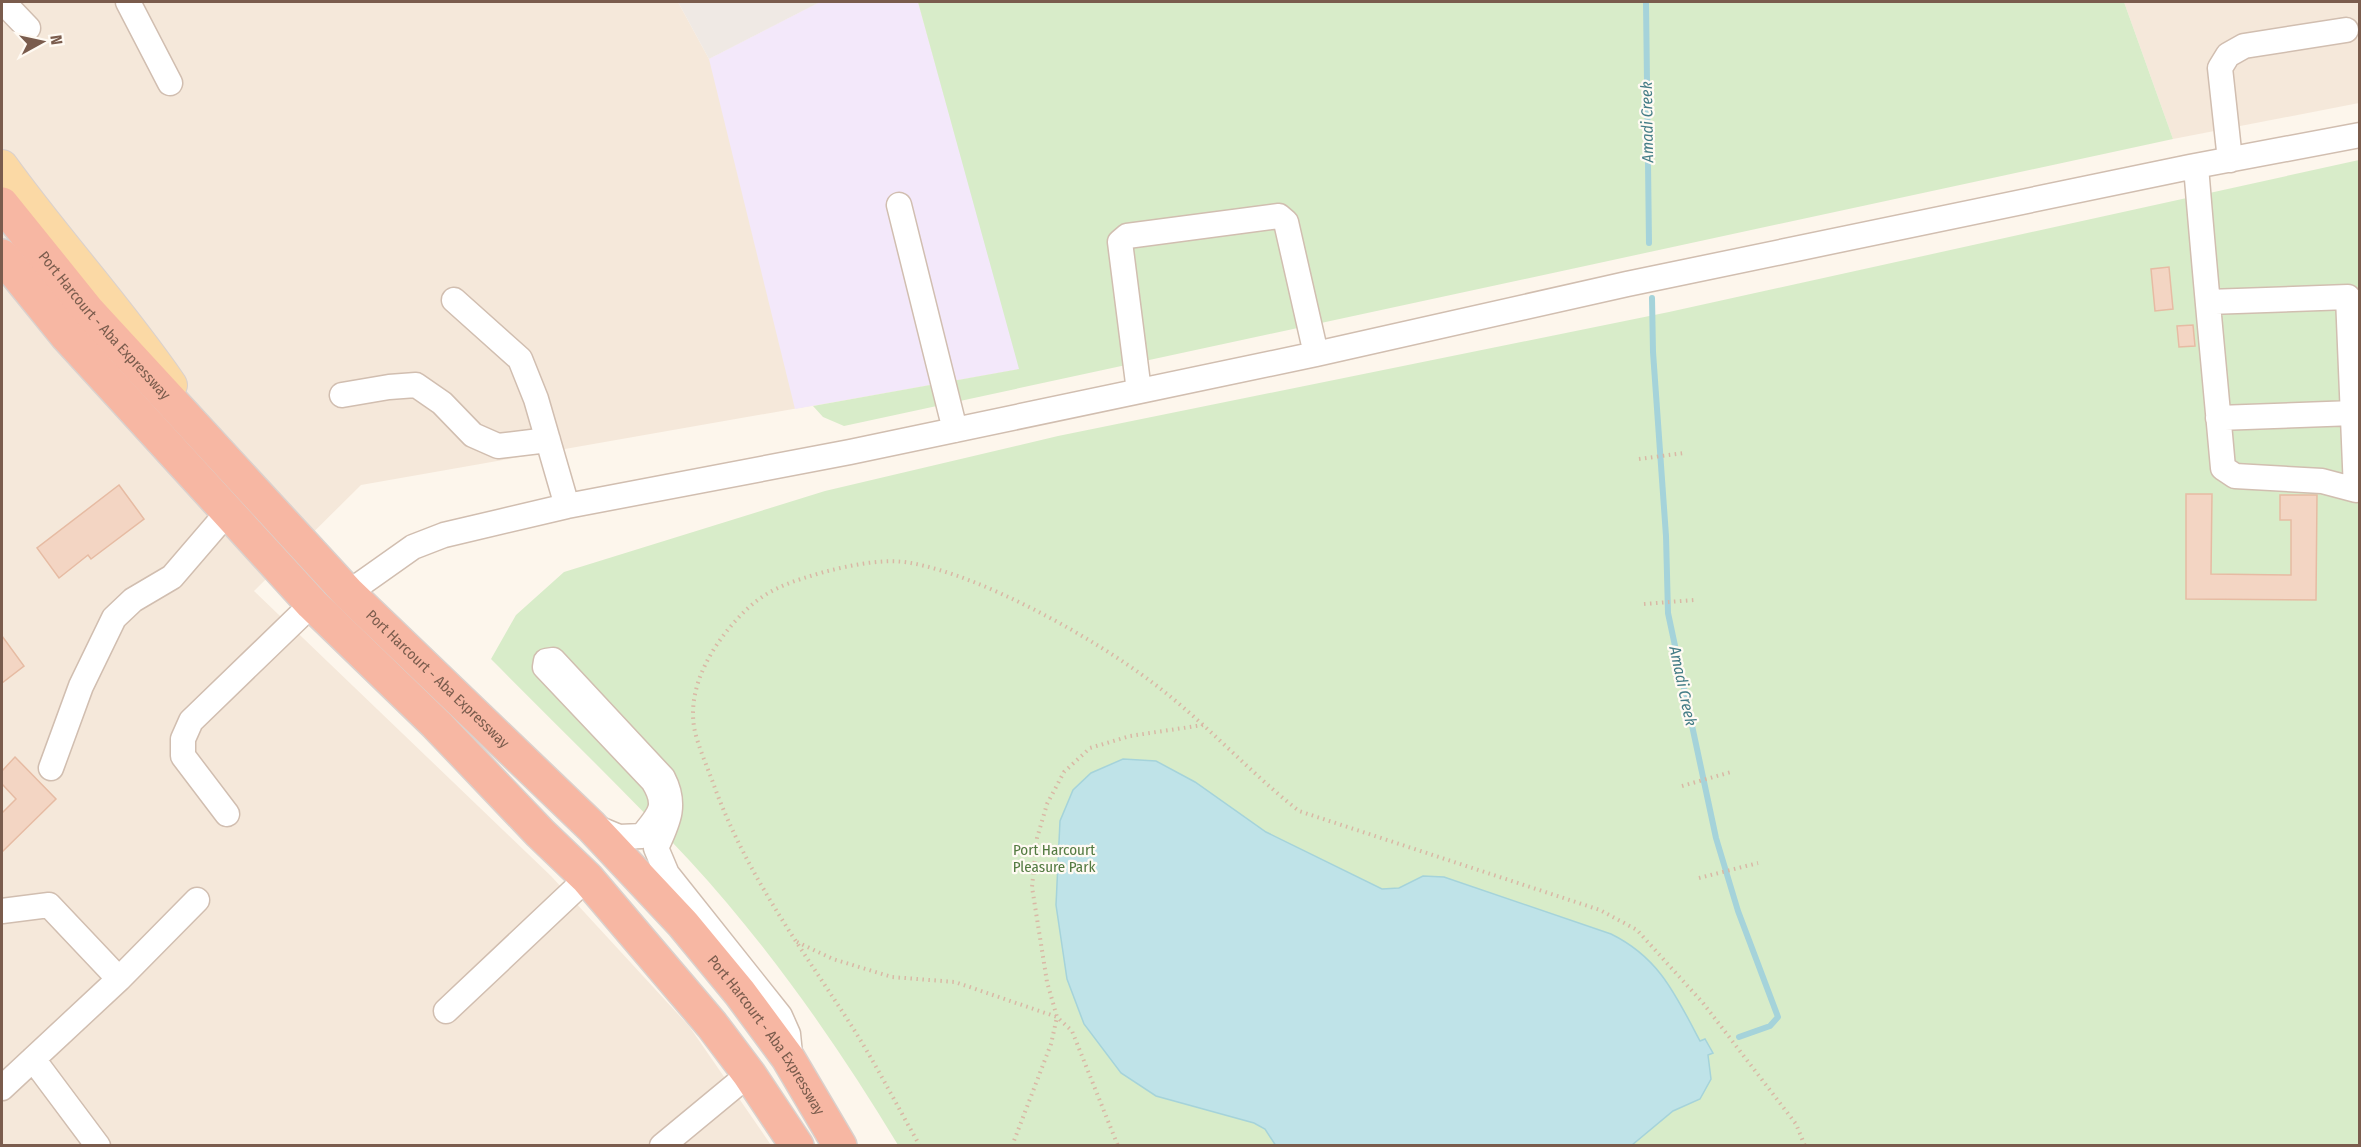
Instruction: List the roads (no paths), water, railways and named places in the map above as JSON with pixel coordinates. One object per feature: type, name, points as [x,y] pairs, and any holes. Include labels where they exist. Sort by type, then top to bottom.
[{"type":"highway","name":"Port Harcourt - Aba Expressway","points":[[9,214],[89,312],[348,593],[591,826],[683,924],[740,993],[790,1062],[840,1146]]},
{"type":"highway","points":[[2,256],[66,335],[218,504],[312,604],[436,724],[482,776],[588,878],[712,1025],[749,1074],[797,1146]]},
{"type":"main road","points":[[2,166],[47,228],[134,331],[205,436]]},
{"type":"main road","points":[[2,280],[156,456],[218,504]]},
{"type":"street","points":[[3,2],[28,28]]},
{"type":"street","points":[[128,2],[170,83]]},
{"type":"street","points":[[2230,160],[2220,68],[2228,55],[2244,46],[2346,30]]},
{"type":"street","points":[[348,593],[413,547],[444,535],[567,506],[955,430],[1316,354],[1627,284],[2196,166],[2360,135]]},
{"type":"street","points":[[2196,166],[2218,418],[2223,468],[2235,476],[2322,481],[2356,490],[2348,297],[2208,302]]},
{"type":"street","points":[[899,205],[955,430]]},
{"type":"street","points":[[1139,391],[1120,242],[1127,236],[1279,216],[1286,222],[1316,354]]},
{"type":"street","points":[[454,300],[520,359],[548,440],[567,506]]},
{"type":"street","points":[[342,395],[416,385],[442,403],[473,435],[498,446],[548,440]]},
{"type":"street","points":[[2218,418],[2354,413]]},
{"type":"street","points":[[51,768],[81,686],[114,618],[133,600],[172,577],[218,504]]},
{"type":"street","points":[[227,814],[183,756],[183,739],[191,721],[312,604]]},
{"type":"street","points":[[591,826],[619,837],[642,836],[658,816],[662,804],[661,793],[653,781],[545,667],[546,661],[553,660],[663,778],[671,793],[672,806],[656,848],[659,860],[667,874],[780,1016],[788,1034],[790,1062]]},
{"type":"street","points":[[446,1011],[588,878]]},
{"type":"street","points":[[2,1088],[119,979],[196,900]]},
{"type":"street","points":[[2,911],[49,905],[119,979]]},
{"type":"street","points":[[33,1059],[98,1146]]},
{"type":"street","points":[[662,1146],[749,1074]]},
{"type":"water","points":[[1123,759],[1156,761],[1195,782],[1266,832],[1382,889],[1399,888],[1423,876],[1444,877],[1611,934],[1628,944],[1642,955],[1665,980],[1700,1041],[1705,1039],[1713,1053],[1708,1055],[1711,1079],[1700,1099],[1673,1111],[1632,1145],[1276,1146],[1265,1129],[1254,1123],[1156,1096],[1121,1073],[1084,1024],[1067,979],[1056,905],[1060,821],[1073,790],[1091,773]]},
{"type":"waterway","name":"Amadi Creek","points":[[1646,2],[1649,243]]},
{"type":"waterway","name":"Amadi Creek","points":[[1652,298],[1653,352],[1666,536],[1668,613],[1716,838],[1738,911],[1778,1017],[1770,1026],[1739,1037]]},
{"type":"park label","name":"Port Harcourt Pleasure Park","points":[[1054,858]]}]
